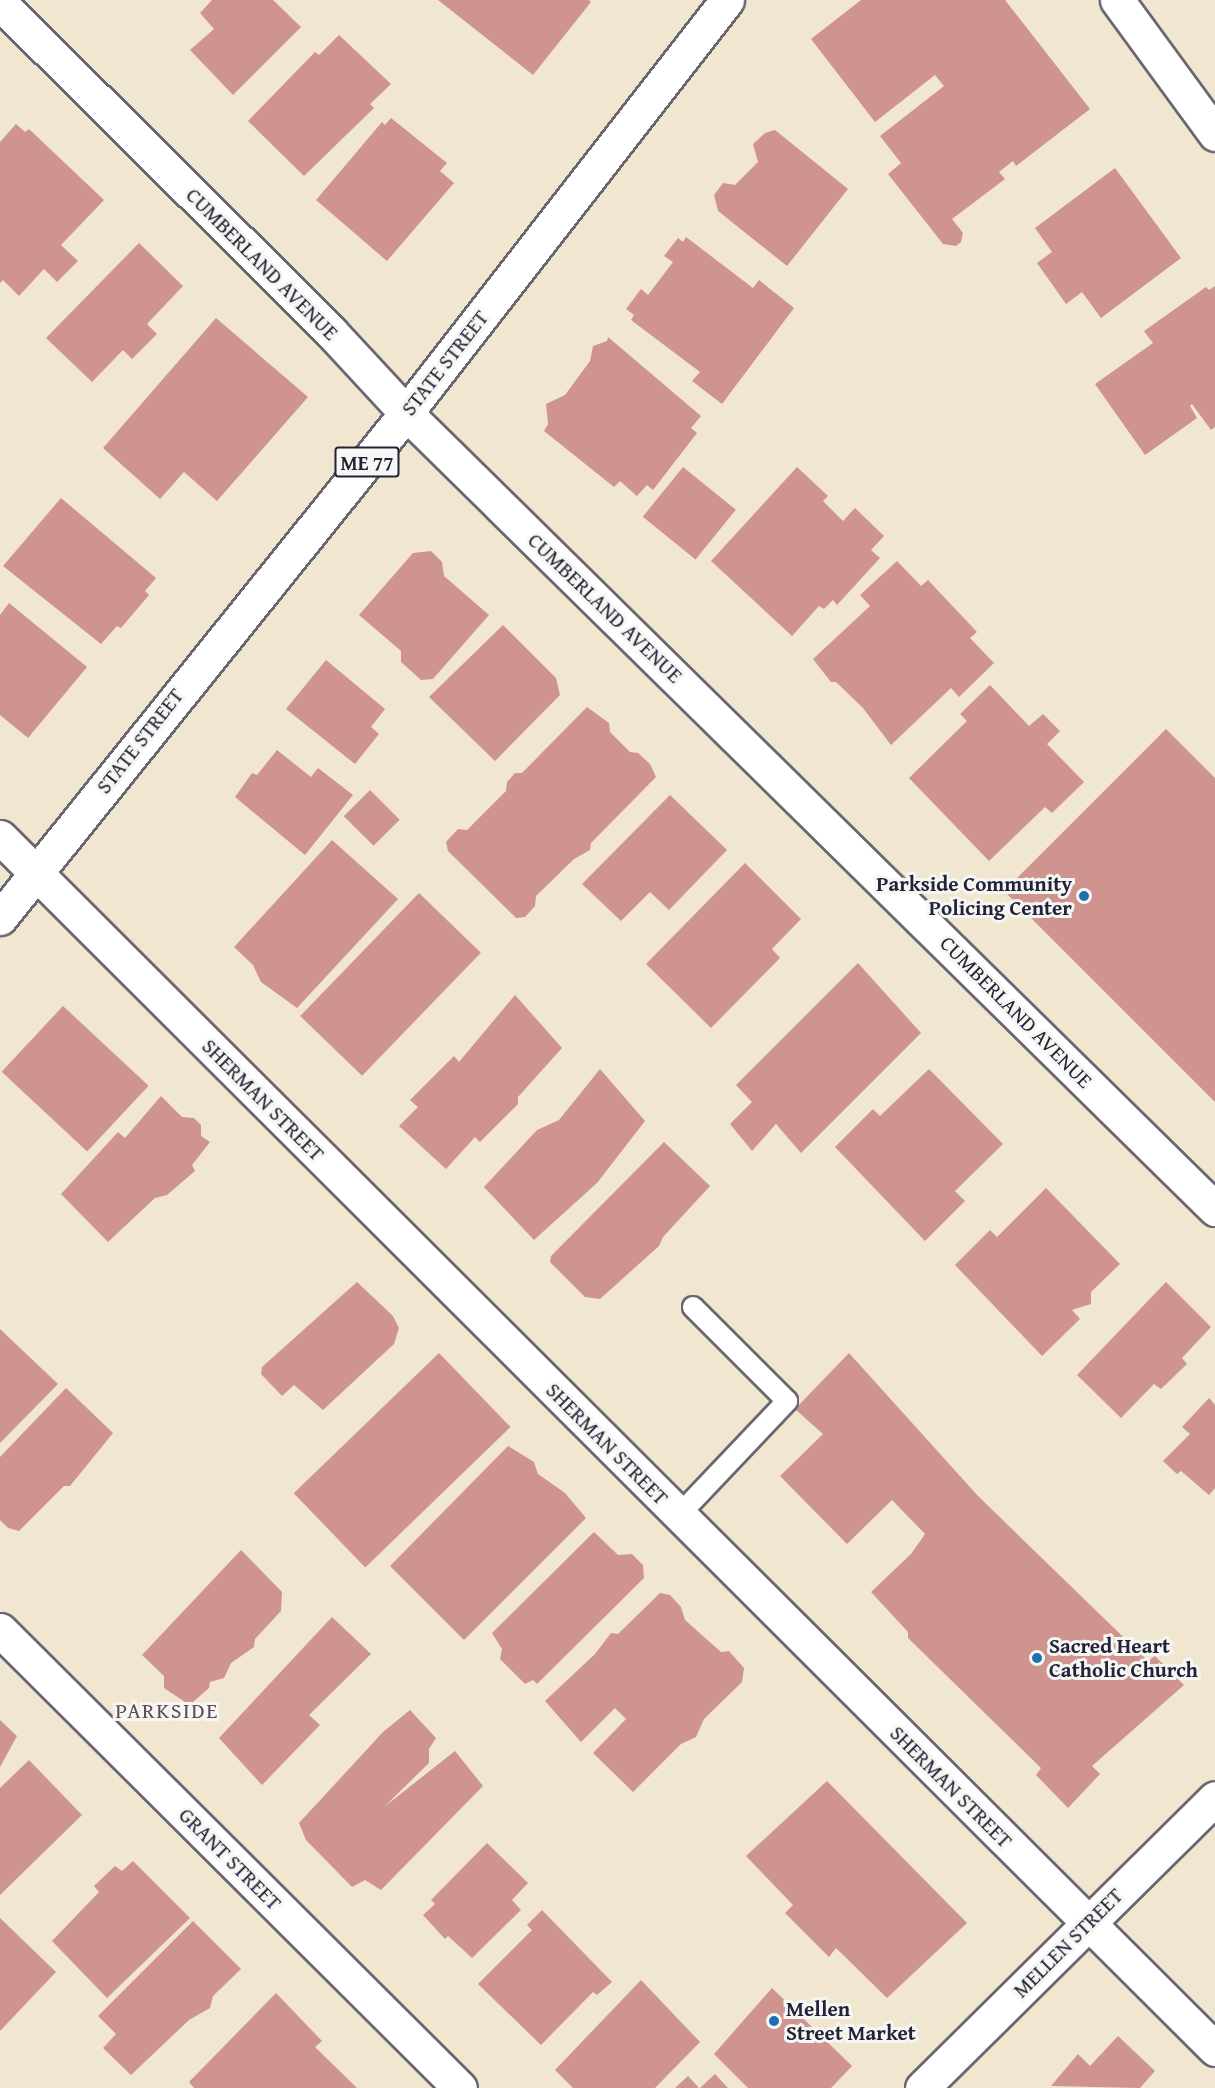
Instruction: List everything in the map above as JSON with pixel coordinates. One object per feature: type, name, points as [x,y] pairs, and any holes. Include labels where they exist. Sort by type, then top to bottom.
[{"type":"street","name":"STATE STREET","points":[[0,918],[406,413],[727,0]]},
{"type":"street","points":[[1117,0],[1215,134]]},
{"type":"street","name":"CUMBERLAND AVENUE","points":[[0,3],[331,332],[406,413],[1215,1209]]},
{"type":"street","name":"SHERMAN STREET","points":[[0,837],[1215,2049]]},
{"type":"street","name":"GRANT STREET","points":[[0,1630],[460,2088]]},
{"type":"street","name":"MELLEN STREET","points":[[922,2088],[1215,1798]]},
{"type":"lane","points":[[679,1515],[787,1401],[693,1306]]},
{"type":"building","points":[[212,0],[273,0],[301,27],[233,95],[190,50],[214,29],[200,13]]},
{"type":"building","points":[[438,0],[589,0],[591,2],[533,75]]},
{"type":"building","points":[[861,0],[1005,0],[1090,109],[1016,166],[1013,161],[999,172],[1005,179],[952,219],[963,233],[961,242],[956,246],[943,244],[888,174],[901,163],[880,136],[944,86],[935,75],[875,122],[811,39]]},
{"type":"building","points":[[339,35],[391,84],[370,104],[374,108],[304,176],[248,121],[315,52],[319,55]]},
{"type":"building","points":[[391,118],[447,163],[440,171],[454,183],[387,261],[316,200],[382,122],[385,125]]},
{"type":"building","points":[[16,124],[25,132],[29,129],[104,200],[61,245],[78,261],[57,282],[44,269],[19,296],[3,280],[0,283],[0,142]]},
{"type":"building","points":[[775,130],[848,189],[787,266],[718,211],[714,195],[723,183],[735,185],[758,162],[753,144],[765,133]]},
{"type":"building","points":[[1115,168],[1181,258],[1101,318],[1082,292],[1066,304],[1037,263],[1052,252],[1035,228]]},
{"type":"building","points":[[686,237],[753,288],[759,280],[794,308],[722,404],[692,381],[700,372],[631,320],[634,315],[626,309],[641,289],[648,295],[673,262],[664,256],[678,238],[683,242]]},
{"type":"building","points":[[139,243],[183,286],[147,324],[157,334],[132,359],[123,350],[92,382],[46,338]]},
{"type":"building","points":[[1215,286],[1215,427],[1211,430],[1192,404],[1190,406],[1197,418],[1145,455],[1095,384],[1153,343],[1144,331],[1206,287],[1209,290]]},
{"type":"building","points":[[216,318],[308,397],[217,501],[184,472],[160,499],[103,448]]},
{"type":"building","points":[[608,337],[701,416],[691,428],[697,433],[653,490],[647,485],[637,496],[620,481],[614,487],[544,431],[548,424],[546,404],[565,395],[590,361],[593,346],[607,341]]},
{"type":"building","points":[[683,467],[736,510],[696,560],[643,517]]},
{"type":"building","points":[[797,467],[828,496],[823,501],[843,521],[855,508],[884,536],[871,550],[880,558],[837,605],[833,600],[824,609],[819,606],[792,636],[711,561]]},
{"type":"building","points":[[61,498],[156,578],[145,591],[149,595],[121,628],[117,626],[101,644],[3,566]]},
{"type":"building","points":[[431,551],[442,562],[444,576],[489,615],[433,679],[421,680],[401,662],[401,651],[359,615],[413,553]]},
{"type":"building","points":[[897,561],[921,586],[928,580],[977,632],[970,638],[994,663],[959,697],[951,688],[891,745],[863,708],[836,682],[831,682],[813,659],[870,606],[860,595]]},
{"type":"building","points":[[9,603],[87,667],[28,738],[0,715],[0,615]]},
{"type":"building","points":[[503,625],[556,678],[560,695],[495,761],[429,697]]},
{"type":"building","points":[[326,660],[385,709],[371,727],[379,734],[355,764],[286,709]]},
{"type":"building","points":[[990,685],[1029,726],[1043,714],[1060,731],[1047,744],[1084,782],[1052,813],[1045,807],[989,861],[909,778],[967,721],[960,714]]},
{"type":"building","points":[[587,707],[609,723],[610,732],[630,752],[638,753],[650,764],[656,777],[591,843],[590,850],[574,859],[536,896],[535,906],[525,917],[516,918],[448,851],[446,842],[458,829],[467,830],[506,791],[507,782],[515,773],[522,773]]},
{"type":"building","points":[[1166,729],[1215,778],[1215,1102],[1004,891]]},
{"type":"building","points":[[277,750],[311,777],[318,768],[353,795],[305,855],[235,797],[252,773],[257,775]]},
{"type":"building","points":[[370,790],[400,820],[374,846],[344,816]]},
{"type":"building","points":[[670,795],[727,850],[669,910],[650,892],[621,921],[582,884]]},
{"type":"building","points":[[332,840],[398,899],[297,1008],[261,982],[253,965],[234,947]]},
{"type":"building","points":[[745,863],[801,919],[772,949],[780,958],[711,1028],[646,964]]},
{"type":"building","points":[[419,893],[481,953],[362,1076],[300,1016]]},
{"type":"building","points":[[858,963],[921,1033],[801,1153],[776,1124],[752,1151],[730,1124],[752,1102],[736,1085]]},
{"type":"building","points":[[515,995],[562,1048],[518,1097],[518,1104],[480,1142],[475,1137],[446,1169],[399,1126],[418,1107],[410,1100],[454,1056],[459,1062]]},
{"type":"building","points":[[63,1006],[149,1086],[87,1152],[2,1072]]},
{"type":"building","points":[[600,1069],[645,1121],[597,1183],[534,1240],[484,1187],[537,1130],[559,1120]]},
{"type":"building","points":[[929,1069],[1003,1144],[955,1191],[965,1201],[925,1241],[835,1147],[873,1109],[880,1116]]},
{"type":"building","points":[[161,1096],[182,1117],[194,1118],[201,1125],[201,1136],[210,1142],[192,1165],[195,1171],[167,1195],[155,1198],[108,1242],[61,1194],[118,1132],[125,1138]]},
{"type":"building","points":[[664,1142],[710,1186],[663,1237],[659,1246],[600,1299],[585,1297],[550,1262],[551,1256]]},
{"type":"building","points":[[1046,1188],[1120,1264],[1091,1292],[1091,1304],[1072,1310],[1080,1319],[1042,1356],[955,1265],[990,1230],[997,1237]]},
{"type":"building","points":[[357,1282],[393,1316],[399,1328],[394,1344],[323,1410],[294,1385],[282,1396],[261,1374],[262,1367]]},
{"type":"building","points":[[1166,1282],[1211,1327],[1182,1358],[1187,1364],[1161,1389],[1154,1384],[1121,1418],[1077,1375]]},
{"type":"building","points":[[0,1329],[58,1384],[0,1443]]},
{"type":"building","points":[[439,1353],[511,1427],[365,1567],[294,1493]]},
{"type":"building","name":"Sacred Heart Catholic Church","points":[[849,1353],[978,1496],[1148,1661],[1155,1656],[1184,1685],[1092,1766],[1100,1774],[1068,1808],[1036,1775],[1041,1768],[908,1638],[908,1632],[871,1592],[911,1554],[925,1534],[892,1500],[847,1544],[780,1476],[823,1434],[795,1409]]},
{"type":"building","points":[[66,1388],[113,1433],[70,1486],[64,1486],[19,1531],[8,1528],[0,1520],[0,1457]]},
{"type":"building","points":[[1209,1398],[1215,1405],[1215,1488],[1209,1495],[1181,1471],[1177,1474],[1163,1461],[1190,1434],[1182,1427]]},
{"type":"building","points":[[508,1446],[534,1462],[538,1474],[565,1493],[586,1518],[464,1640],[390,1566]]},
{"type":"building","points":[[594,1532],[618,1555],[632,1554],[643,1565],[644,1578],[537,1684],[533,1680],[525,1684],[500,1659],[502,1649],[492,1633]]},
{"type":"building","points":[[241,1550],[282,1592],[281,1611],[255,1639],[254,1647],[231,1663],[224,1678],[210,1682],[209,1688],[193,1702],[185,1702],[164,1688],[164,1676],[142,1655]]},
{"type":"building","points":[[660,1593],[670,1595],[681,1607],[685,1620],[721,1652],[729,1651],[744,1668],[742,1682],[704,1719],[696,1737],[681,1744],[633,1792],[593,1753],[626,1719],[615,1708],[581,1742],[545,1701],[595,1654],[611,1633],[618,1634]]},
{"type":"building","points":[[332,1617],[371,1654],[309,1715],[320,1725],[262,1785],[219,1738]]},
{"type":"building","points":[[410,1710],[436,1738],[429,1749],[429,1763],[384,1807],[455,1751],[483,1786],[381,1890],[365,1880],[352,1887],[306,1840],[299,1823],[383,1732]]},
{"type":"building","points":[[0,1720],[17,1736],[0,1767]]},
{"type":"building","points":[[29,1760],[82,1815],[0,1895],[0,1788]]},
{"type":"building","points":[[827,1781],[967,1923],[887,1998],[836,1948],[829,1957],[785,1913],[793,1905],[746,1856]]},
{"type":"building","points":[[487,1843],[528,1883],[512,1900],[521,1910],[472,1958],[448,1936],[445,1939],[423,1915],[435,1904],[431,1900]]},
{"type":"building","points":[[133,1861],[190,1918],[107,1998],[52,1941],[99,1892],[94,1886],[115,1866],[122,1871]]},
{"type":"building","points":[[542,1910],[612,1982],[597,1995],[593,1992],[541,2045],[478,1984],[532,1930],[527,1925]]},
{"type":"building","points":[[0,1918],[56,1972],[0,2031]]},
{"type":"building","points":[[193,1921],[241,1969],[213,1996],[210,2008],[189,2020],[131,2075],[103,2048],[116,2034],[98,2016]]},
{"type":"building","points":[[641,1980],[700,2042],[655,2088],[573,2088],[555,2070]]},
{"type":"building","name":"Mellen Street Market","points":[[772,1988],[852,2066],[831,2088],[748,2088],[714,2054]]},
{"type":"building","points":[[276,1993],[322,2041],[315,2047],[357,2088],[194,2088],[189,2082]]},
{"type":"building","points":[[1118,2036],[1155,2071],[1140,2088],[1051,2086],[1078,2054],[1090,2066]]},
{"type":"building","points":[[715,2074],[728,2088],[700,2088]]},
{"type":"building","points":[[688,2076],[699,2088],[675,2088]]},
{"type":"place","name":"Parkside Community Policing Center","points":[[1084,896]]},
{"type":"place","name":"Sacred Heart Catholic Church","points":[[1037,1658]]},
{"type":"place","name":"Mellen Street Market","points":[[774,2021]]},
{"type":"district","name":"PARKSIDE","points":[[167,1711]]}]
